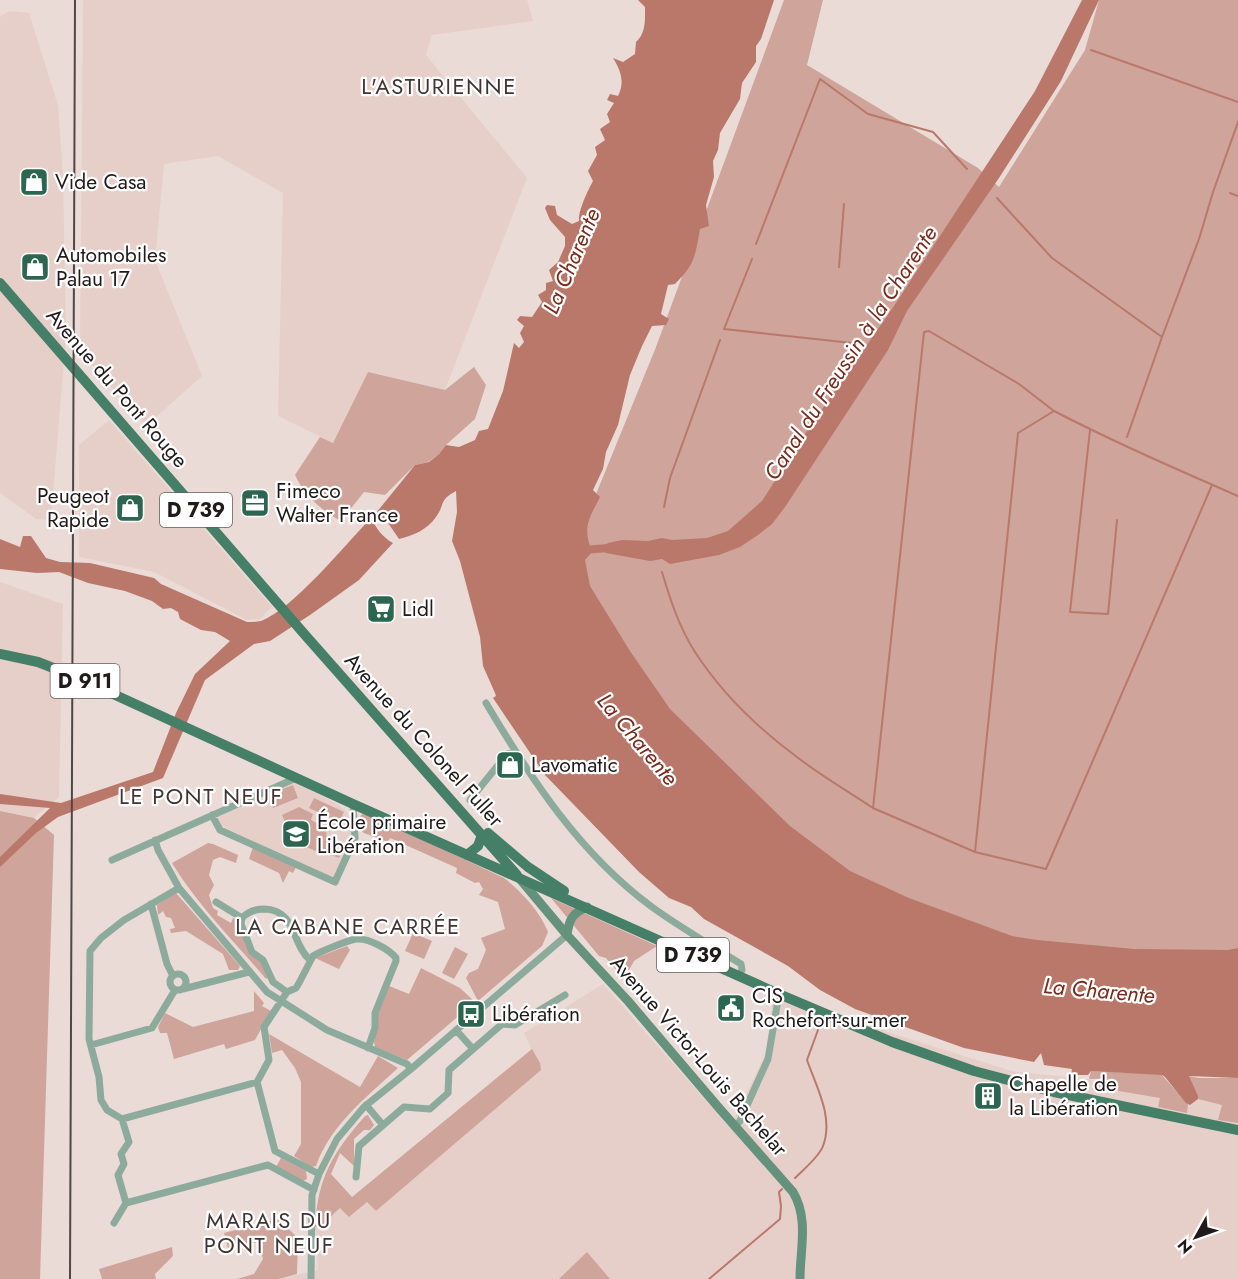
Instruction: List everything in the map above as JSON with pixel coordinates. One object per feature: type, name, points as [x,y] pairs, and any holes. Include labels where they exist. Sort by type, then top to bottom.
[{"type":"main road","name":"Avenue du Pont Rouge","points":[[0,283],[299,629]]},
{"type":"main road","name":"Avenue du Colonel Fuller","points":[[299,629],[519,877]]},
{"type":"main road","name":"D 911","points":[[0,654],[38,662],[68,673],[467,855]]},
{"type":"main road","name":"D 739","points":[[472,823],[488,833],[550,883],[606,916]]},
{"type":"main road","points":[[467,855],[478,846],[482,835]]},
{"type":"main road","name":"D 739","points":[[467,855],[892,1042],[974,1071],[1054,1092],[1238,1130]]},
{"type":"main road","name":"Avenue Victor-Louis Bachelar","points":[[519,877],[567,935],[628,1000],[793,1192],[800,1203],[803,1217],[800,1279]]},
{"type":"main road","points":[[567,935],[572,917],[587,907]]},
{"type":"street","points":[[486,703],[515,752],[581,842],[619,879],[652,906],[741,964],[742,970],[739,975]]},
{"type":"street","points":[[470,800],[507,754],[515,752]]},
{"type":"street","points":[[112,860],[296,778]]},
{"type":"street","points":[[212,815],[220,830],[335,882],[355,838],[353,804]]},
{"type":"street","points":[[155,840],[179,888],[267,992],[327,1030],[406,1064],[411,1069]]},
{"type":"street","points":[[126,1203],[118,1175],[124,1164],[121,1155],[129,1142],[122,1119],[107,1110],[101,1100],[99,1077],[89,1039],[90,951],[101,938],[124,920],[179,888]]},
{"type":"street","points":[[216,902],[242,918]]},
{"type":"street","points":[[151,904],[167,964],[173,976],[170,984],[179,990],[190,989],[201,983],[249,972]]},
{"type":"street","points":[[287,992],[273,982],[263,960],[252,952],[242,918],[250,911],[261,909],[268,909],[284,916],[303,953],[310,960]]},
{"type":"street","points":[[311,1279],[314,1190],[319,1174],[337,1139],[366,1105],[567,935]]},
{"type":"street","points":[[268,1165],[275,1151],[257,1082],[269,1060],[264,1027],[287,992],[296,988],[310,960],[316,954],[355,938],[384,949],[396,958],[375,1012],[375,1028],[368,1048]]},
{"type":"street","points":[[173,976],[181,974],[186,980],[201,983]]},
{"type":"street","points":[[91,1046],[152,1028],[179,990],[186,985],[186,980]]},
{"type":"street","points":[[735,1126],[740,1121],[768,1059],[779,994]]},
{"type":"street","points":[[356,1177],[359,1146],[382,1125],[404,1107],[430,1109],[448,1093],[449,1070],[502,1023],[516,1025],[566,995]]},
{"type":"street","points":[[456,1030],[472,1050]]},
{"type":"street","points":[[122,1119],[257,1082]]},
{"type":"street","points":[[366,1105],[382,1125]]},
{"type":"street","points":[[275,1151],[319,1174]]},
{"type":"street","points":[[114,1223],[126,1203],[268,1165],[314,1190]]},
{"type":"shaded area","points":[[83,0],[527,0],[533,21],[432,35],[426,55],[527,178],[445,390],[368,372],[333,443],[278,416],[283,193],[218,156],[164,164],[155,260],[202,376],[146,426],[80,352]]},
{"type":"shaded area","points":[[784,0],[823,0],[807,65],[978,168],[999,187],[1085,50],[1099,0],[1238,0],[1238,963],[954,947],[648,726],[572,553],[656,347]]},
{"type":"shaded area","points":[[9,11],[29,13],[58,105],[63,176],[66,335],[51,520],[36,519],[0,493],[0,17]]},
{"type":"shaded area","points":[[474,367],[486,385],[475,419],[439,454],[428,462],[415,465],[385,495],[364,492],[341,521],[308,496],[295,475],[320,437],[333,443],[368,372],[445,390]]},
{"type":"shaded area","points":[[109,420],[272,607],[260,619],[247,620],[154,572],[79,557],[79,445]]},
{"type":"shaded area","points":[[0,582],[63,604],[59,797],[34,818],[0,811]]},
{"type":"shaded area","name":"École primaire Libération","points":[[295,782],[346,811],[355,830],[335,882],[222,826],[218,817]]},
{"type":"shaded area","points":[[293,785],[298,798],[273,808],[267,795]]},
{"type":"shaded area","points":[[314,798],[344,812],[339,822],[309,808]]},
{"type":"shaded area","points":[[299,807],[313,814],[311,820],[326,828],[327,844],[342,851],[339,858],[321,851],[320,853],[282,836],[287,826],[282,815]]},
{"type":"shaded area","points":[[0,811],[34,818],[54,835],[40,1279],[0,1279]]},
{"type":"shaded area","points":[[364,812],[504,878],[529,902],[545,924],[548,932],[542,946],[478,1001],[466,978],[469,973],[478,969],[486,950],[481,938],[505,929],[498,902],[479,895],[483,889],[479,882],[475,883],[456,873],[457,868],[390,838],[388,842],[364,833],[358,828],[357,820]]},
{"type":"shaded area","points":[[208,843],[238,855],[236,863],[220,857],[213,860],[209,875],[214,885],[209,895],[213,908],[218,911],[217,915],[231,923],[233,918],[238,920],[249,950],[261,961],[268,977],[266,979],[205,909],[172,863]]},
{"type":"shaded area","points":[[253,847],[296,867],[293,873],[289,871],[283,883],[279,873],[249,859]]},
{"type":"shaded area","points":[[176,893],[240,966],[238,970],[229,970],[223,954],[186,931],[171,933],[170,929],[175,928],[171,918],[166,917],[163,911],[158,915],[157,905]]},
{"type":"shaded area","points":[[551,898],[657,946],[634,961],[624,979],[606,958],[599,956]]},
{"type":"shaded area","points":[[413,933],[432,941],[424,959],[405,951]]},
{"type":"shaded area","points":[[347,946],[350,950],[339,969],[315,958]]},
{"type":"shaded area","points":[[455,947],[468,954],[454,979],[442,973]]},
{"type":"shaded area","points":[[421,968],[460,988],[475,1002],[407,1060],[375,1047],[377,1013],[389,986],[409,994]]},
{"type":"shaded area","points":[[603,984],[730,1128],[766,1053],[773,996],[1012,1071],[1238,1096],[1238,1279],[280,1279],[318,1270],[315,1227],[323,1226],[340,1208],[367,1202],[376,1211],[541,1070],[524,1033]]},
{"type":"shaded area","points":[[254,991],[264,1003],[262,1006],[271,1011],[255,1040],[226,1049],[224,1044],[174,1059],[167,1033],[160,1033],[158,1027],[165,1013],[193,1027],[254,1011]]},
{"type":"shaded area","points":[[269,1034],[360,1087],[378,1056],[398,1068],[340,1124],[316,1166],[311,1167],[294,1156],[301,1144],[301,1082],[295,1068],[282,1050],[272,1053]]},
{"type":"shaded area","points":[[532,1049],[540,1063],[541,1070],[376,1211],[367,1202],[349,1217],[340,1208],[323,1226],[315,1227],[320,1193],[329,1166],[344,1142],[365,1116],[368,1115],[374,1125],[370,1130],[364,1130],[354,1139],[354,1166],[340,1153],[331,1174],[352,1197]]},
{"type":"shaded area","points":[[1091,1071],[1161,1074],[1188,1104],[1187,1113],[1158,1107],[1160,1098],[1095,1087],[1097,1079],[1089,1079]]},
{"type":"shaded area","points":[[1189,1076],[1238,1078],[1238,1123],[1218,1120],[1222,1105],[1198,1099]]},
{"type":"shaded area","points":[[281,1158],[306,1171],[307,1179],[303,1181],[276,1167]]},
{"type":"shaded area","points":[[278,1219],[298,1238],[297,1274],[279,1279],[237,1279],[254,1274],[263,1259],[258,1242],[228,1248],[224,1233]]},
{"type":"shaded area","points":[[172,1247],[173,1256],[155,1274],[156,1279],[102,1279],[99,1269]]},
{"type":"shaded area","points":[[587,1252],[610,1279],[559,1279]]},
{"type":"water","name":"La Charente","points":[[638,0],[774,0],[761,39],[756,46],[756,62],[742,83],[740,99],[720,133],[718,150],[713,161],[714,177],[706,205],[709,226],[700,229],[695,253],[687,271],[675,284],[668,285],[661,314],[669,319],[666,325],[652,326],[642,346],[630,375],[618,425],[593,490],[600,497],[587,529],[592,552],[585,560],[590,586],[630,651],[670,709],[790,826],[850,871],[909,898],[1012,936],[1134,949],[1228,950],[1238,948],[1238,1078],[1189,1076],[1198,1096],[1198,1099],[1190,1105],[1162,1075],[1091,1071],[1088,1075],[1071,1075],[1072,1069],[1044,1065],[1041,1053],[1034,1062],[964,1048],[855,1009],[820,990],[788,966],[704,919],[691,907],[669,898],[639,872],[545,775],[493,698],[496,696],[483,666],[480,637],[460,561],[452,541],[457,512],[456,491],[444,500],[439,512],[429,525],[415,534],[399,539],[386,520],[376,513],[415,465],[429,462],[446,445],[459,447],[475,440],[479,431],[488,429],[503,391],[514,343],[519,348],[524,342],[520,333],[524,326],[517,320],[520,316],[532,317],[542,302],[538,295],[546,290],[546,283],[553,281],[549,270],[558,262],[565,246],[565,237],[550,220],[545,208],[547,205],[555,206],[557,215],[572,224],[579,221],[582,206],[593,181],[588,171],[597,155],[595,147],[605,140],[600,129],[610,122],[607,114],[614,103],[607,100],[610,94],[618,96],[621,86],[620,72],[613,58],[623,62],[635,54],[636,42],[643,30],[645,7]]},
{"type":"water","points":[[1082,0],[1099,0],[1061,81],[999,178],[907,311],[888,350],[772,524],[740,547],[719,555],[670,564],[662,559],[650,561],[606,553],[602,548],[608,543],[622,540],[707,538],[728,531],[762,501],[1035,91]]},
{"type":"water","points":[[371,518],[380,532],[393,543],[359,580],[270,641],[254,644],[205,680],[163,778],[58,817],[36,833],[0,867],[0,857],[50,808],[0,804],[0,794],[61,803],[153,772],[176,713],[195,674],[230,641],[215,632],[201,630],[180,619],[178,612],[171,608],[163,609],[152,601],[125,591],[88,583],[59,572],[37,573],[0,569],[0,539],[20,547],[23,536],[31,536],[46,558],[60,562],[90,563],[154,578],[161,584],[247,622],[254,622],[261,621],[288,604]]},
{"type":"waterway","points":[[1091,50],[1238,102]]},
{"type":"waterway","points":[[756,244],[820,79],[868,114],[933,132],[967,169]]},
{"type":"waterway","points":[[997,198],[1052,258],[1162,337],[1199,239],[1238,122]]},
{"type":"waterway","points":[[1230,193],[1238,196]]},
{"type":"waterway","points":[[839,267],[844,204]]},
{"type":"waterway","points":[[752,259],[724,329],[852,343]]},
{"type":"waterway","points":[[975,852],[873,808],[924,332],[929,331],[1019,384],[1054,411]]},
{"type":"waterway","points":[[1127,437],[1162,337]]},
{"type":"waterway","points":[[664,507],[670,478],[720,340]]},
{"type":"waterway","points":[[1212,485],[1046,869],[975,852],[1018,433],[1054,411],[1238,496]]},
{"type":"waterway","points":[[1090,430],[1070,612],[1108,614],[1117,520]]},
{"type":"waterway","name":"Canal du Freussin à la Charente","points":[[583,550],[609,548]]},
{"type":"waterway","points":[[662,572],[684,633],[705,667],[729,695],[783,746],[815,771],[873,808]]},
{"type":"waterway","points":[[795,1178],[818,1154],[826,1135],[825,1113],[807,1060],[822,1019]]},
{"type":"waterway","points":[[709,1279],[780,1219],[779,1192],[782,1189]]},
{"type":"railway","points":[[70,1279],[75,0]]},
{"type":"place","name":"Vide Casa","points":[[34,182]]},
{"type":"place","name":"Automobiles Palau 17","points":[[35,267]]},
{"type":"place","name":"Fimeco Walter France","points":[[255,503]]},
{"type":"place","name":"Peugeot Rapide","points":[[130,508]]},
{"type":"place","name":"Lidl","points":[[381,609]]},
{"type":"place","name":"Lavomatic","points":[[510,765]]},
{"type":"place","name":"École primaire Libération","points":[[296,834]]},
{"type":"place","name":"CIS Rochefort-sur-mer","points":[[731,1008]]},
{"type":"place","name":"Libération","points":[[471,1014]]},
{"type":"place","name":"Chapelle de la Libération","points":[[988,1096]]},
{"type":"district","name":"L'ASTURIENNE","points":[[439,86]]},
{"type":"district","name":"LE PONT NEUF","points":[[201,796]]},
{"type":"district","name":"LA CABANE CARRÉE","points":[[348,926]]},
{"type":"district","name":"MARAIS DU PONT NEUF","points":[[269,1232]]}]
